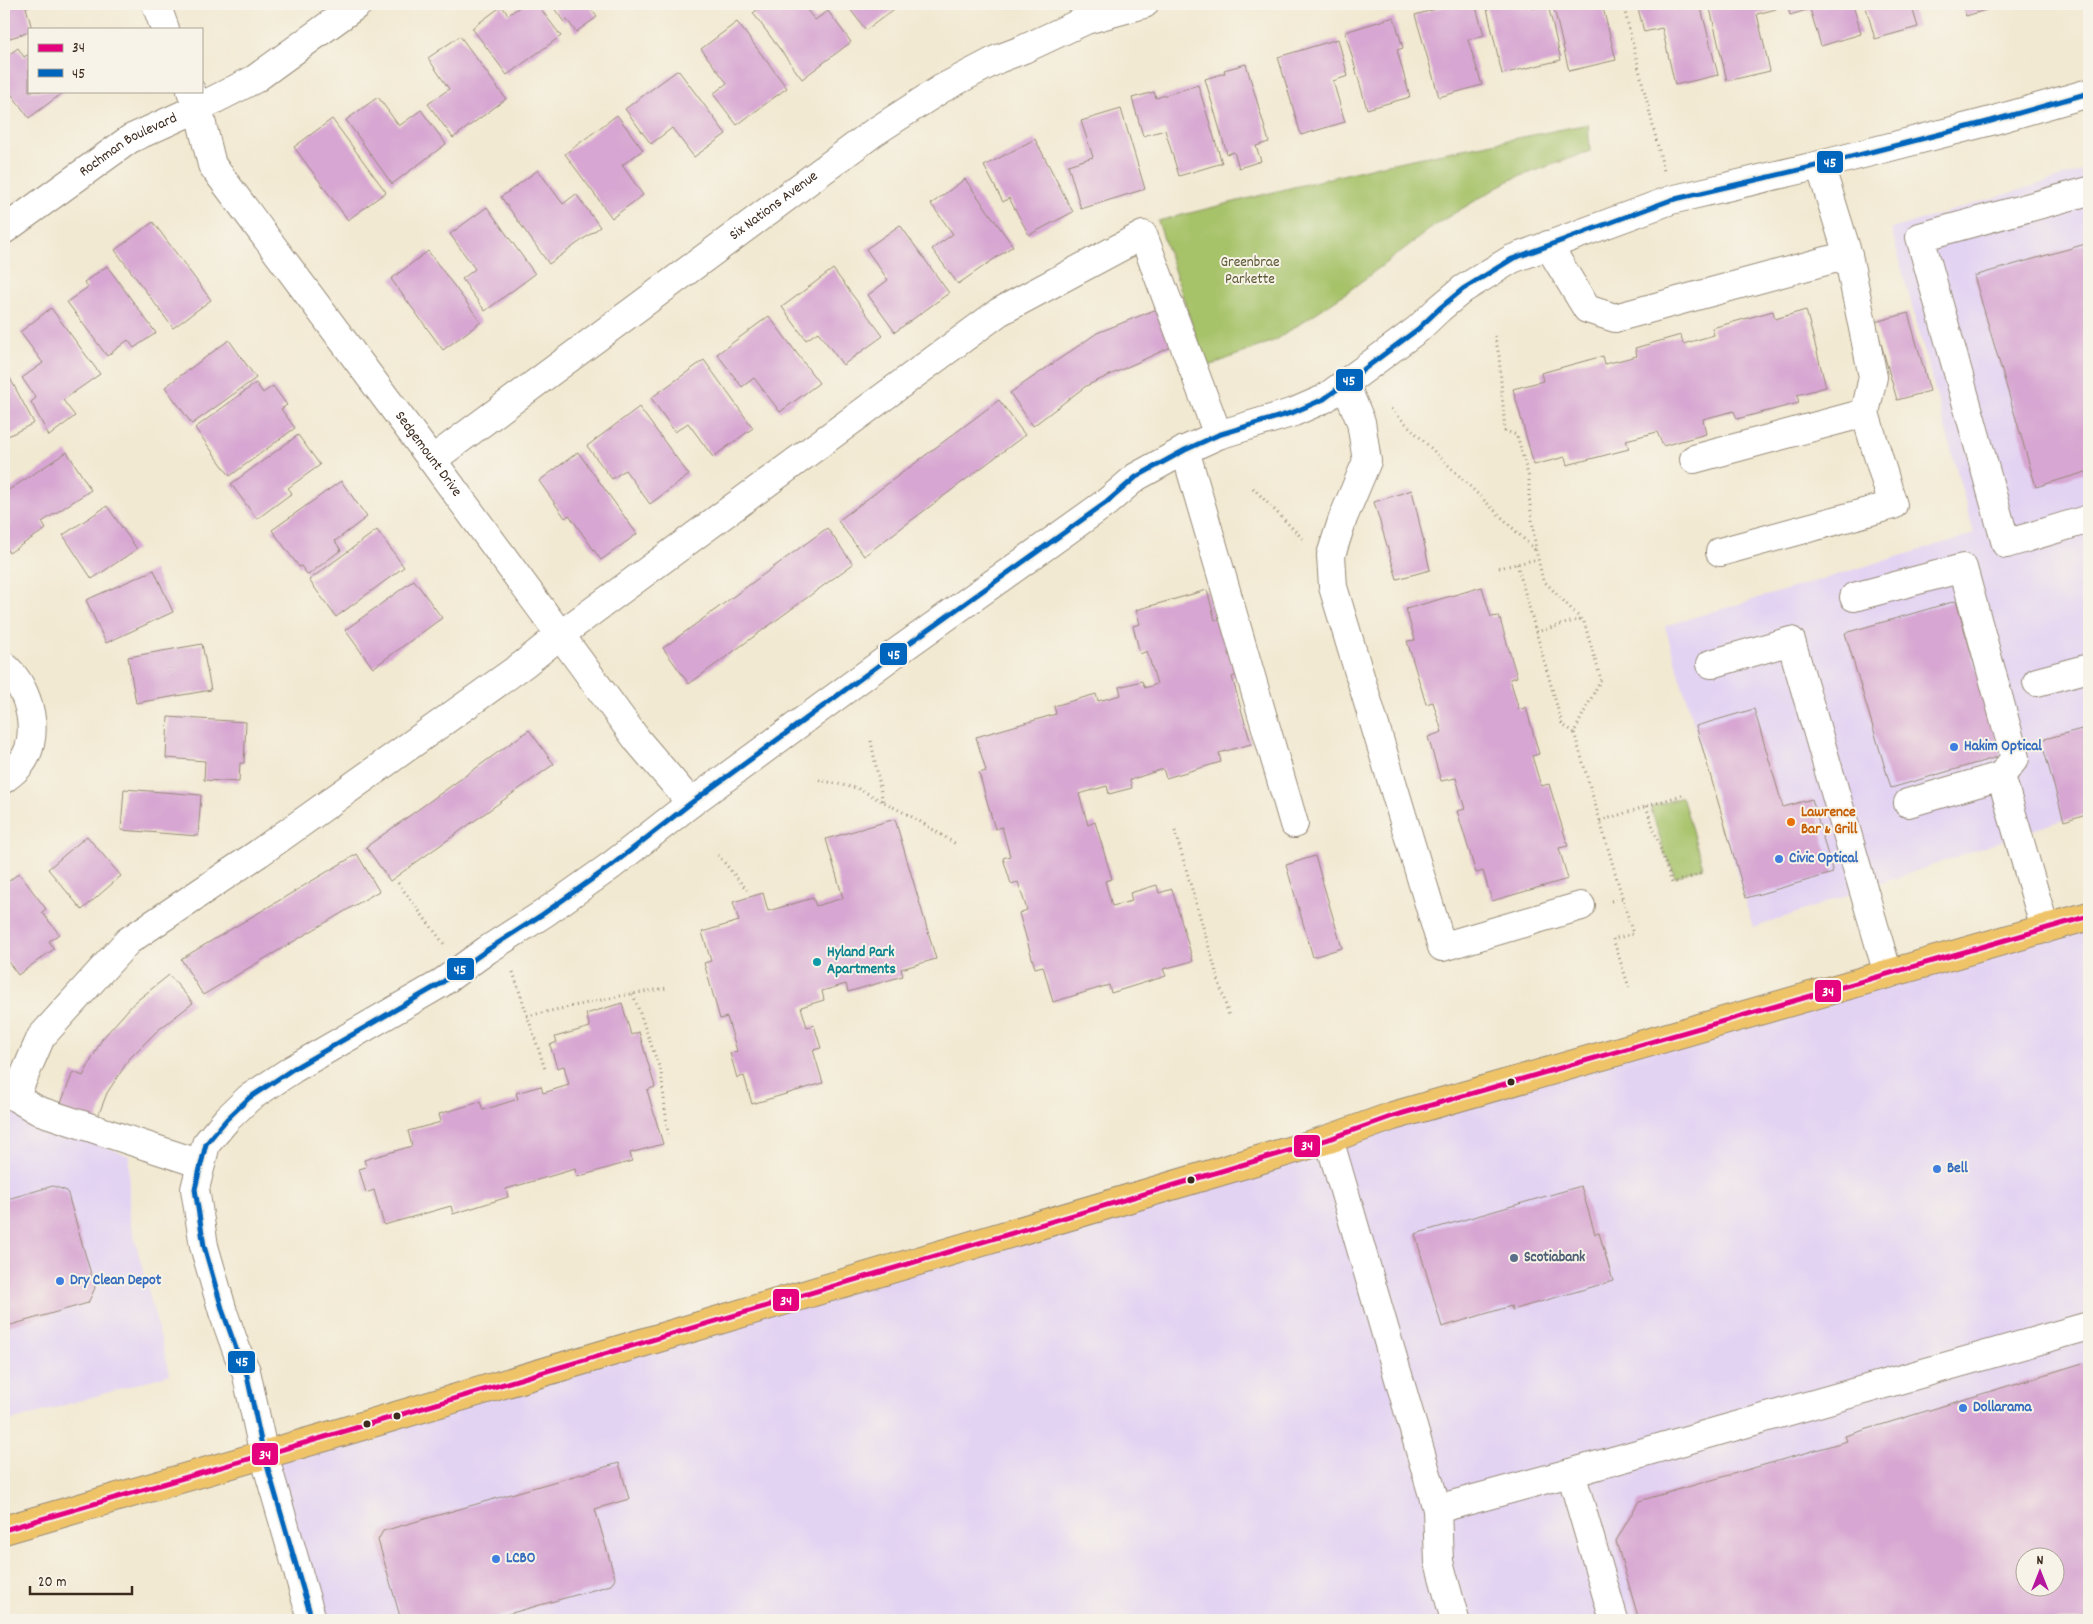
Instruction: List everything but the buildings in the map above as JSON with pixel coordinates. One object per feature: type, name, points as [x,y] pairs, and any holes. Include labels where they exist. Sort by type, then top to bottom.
[{"type":"main road","points":[[4,1530],[264,1455],[1329,1139],[1393,1116],[2089,916]]},
{"type":"street","points":[[156,4],[165,28]]},
{"type":"street","name":"Rochman Boulevard","points":[[4,230],[130,139],[194,100],[255,79],[358,4]]},
{"type":"street","name":"Six Nations Avenue","points":[[432,460],[910,108],[941,89],[998,59],[1086,20],[1144,4]]},
{"type":"street","points":[[312,1620],[264,1455],[246,1372],[222,1312],[204,1246],[195,1189],[206,1144],[248,1098],[440,984],[612,866],[691,803],[1107,502],[1136,477],[1185,450],[1218,435],[1294,412],[1324,399],[1418,329],[1470,284],[1512,259],[1548,244],[1671,200],[1820,165],[1991,121],[2089,93]]},
{"type":"street","name":"Sedgemount Drive","points":[[194,100],[212,165],[638,741],[691,803]]},
{"type":"street","points":[[1720,552],[1893,505],[1865,413],[1873,377],[1848,255],[1820,165]]},
{"type":"street","points":[[2089,191],[1920,237],[2006,544],[2089,519]]},
{"type":"street","points":[[201,1164],[37,1110],[15,1097],[41,1037],[128,941],[259,853],[524,664],[560,635],[999,312],[1143,235],[1218,435]]},
{"type":"street","points":[[1548,244],[1587,309],[1615,318],[1848,255]]},
{"type":"street","points":[[1353,378],[1367,461],[1342,518],[1331,555],[1333,587],[1442,947],[1581,906]]},
{"type":"street","points":[[1694,459],[1865,413]]},
{"type":"street","points":[[1185,450],[1294,824]]},
{"type":"street","points":[[1854,597],[1963,568],[2015,758],[2001,776],[1908,803]]},
{"type":"street","points":[[1710,664],[1791,641],[1888,974]]},
{"type":"street","points":[[4,666],[22,687],[30,712],[31,730],[29,748],[20,766],[4,779]]},
{"type":"street","points":[[2037,682],[2089,668]]},
{"type":"street","points":[[2001,776],[2046,929]]},
{"type":"street","points":[[1329,1139],[1437,1509],[1439,1562],[1455,1620]]},
{"type":"street","points":[[1437,1509],[1571,1473],[2089,1326]]},
{"type":"street","points":[[1571,1473],[1614,1620]]},
{"type":"path","points":[[1622,4],[1671,200]]},
{"type":"path","points":[[1495,336],[1500,365],[1505,431],[1517,435],[1529,478],[1529,497],[1536,550],[1543,580],[1584,622],[1601,679],[1574,732]]},
{"type":"path","points":[[1353,378],[1397,415],[1536,550]]},
{"type":"path","points":[[1253,488],[1331,568]]},
{"type":"path","points":[[1499,568],[1538,559]]},
{"type":"path","points":[[1517,564],[1562,724],[1574,732],[1633,934],[1613,940],[1629,987]]},
{"type":"path","points":[[1536,632],[1581,619]]},
{"type":"path","points":[[871,741],[883,802]]},
{"type":"path","points":[[819,780],[857,788],[916,819],[956,844]]},
{"type":"path","points":[[1600,821],[1682,795]]},
{"type":"path","points":[[1646,806],[1672,882],[1703,873]]},
{"type":"path","points":[[1175,831],[1229,1016]]},
{"type":"path","points":[[718,855],[747,890]]},
{"type":"path","points":[[398,882],[462,968]]},
{"type":"path","points":[[503,941],[545,1069]]},
{"type":"path","points":[[527,1016],[667,988]]},
{"type":"path","points":[[633,994],[661,1072],[668,1134]]},
{"type":"shaded area","points":[[2089,169],[2089,813],[2053,823],[1753,928],[1665,626],[1974,534],[1891,229]]},
{"type":"shaded area","points":[[2089,916],[2089,1620],[312,1620],[264,1455]]},
{"type":"shaded area","points":[[4,1103],[129,1156],[129,1217],[170,1374],[4,1423]]},
{"type":"green space","name":"Greenbrae Parkette","points":[[1588,124],[1590,151],[1510,180],[1438,223],[1350,290],[1276,340],[1206,367],[1158,221],[1378,166]]},
{"type":"green space","points":[[1682,797],[1703,867],[1675,877],[1665,855],[1651,809],[1652,807]]},
{"type":"transit line","name":"45","points":[[312,1620],[264,1455],[246,1371],[223,1312],[204,1246],[195,1189],[206,1144],[227,1119],[249,1098],[293,1069],[440,984],[487,950],[543,914],[612,865],[691,803],[890,657],[1107,502],[1136,477],[1185,450],[1218,435],[1294,412],[1324,399],[1418,329],[1463,289],[1512,259],[1671,200],[1820,165],[1991,121],[2089,93]]},
{"type":"transit line","name":"34","points":[[4,1530],[325,1437],[1272,1156],[1329,1139],[1393,1116],[2089,916]]},
{"type":"place","name":"Hakim Optical","points":[[1954,747]]},
{"type":"place","name":"Lawrence Bar & Grill","points":[[1791,822]]},
{"type":"place","name":"Civic Optical","points":[[1779,859]]},
{"type":"place","name":"Hyland Park Apartments","points":[[817,962]]},
{"type":"place","name":"Bell","points":[[1937,1169]]},
{"type":"place","name":"Scotiabank","points":[[1514,1258]]},
{"type":"place","name":"Dry Clean Depot","points":[[60,1281]]},
{"type":"place","name":"Dollarama","points":[[1963,1408]]},
{"type":"place","name":"LCBO","points":[[496,1559]]}]
